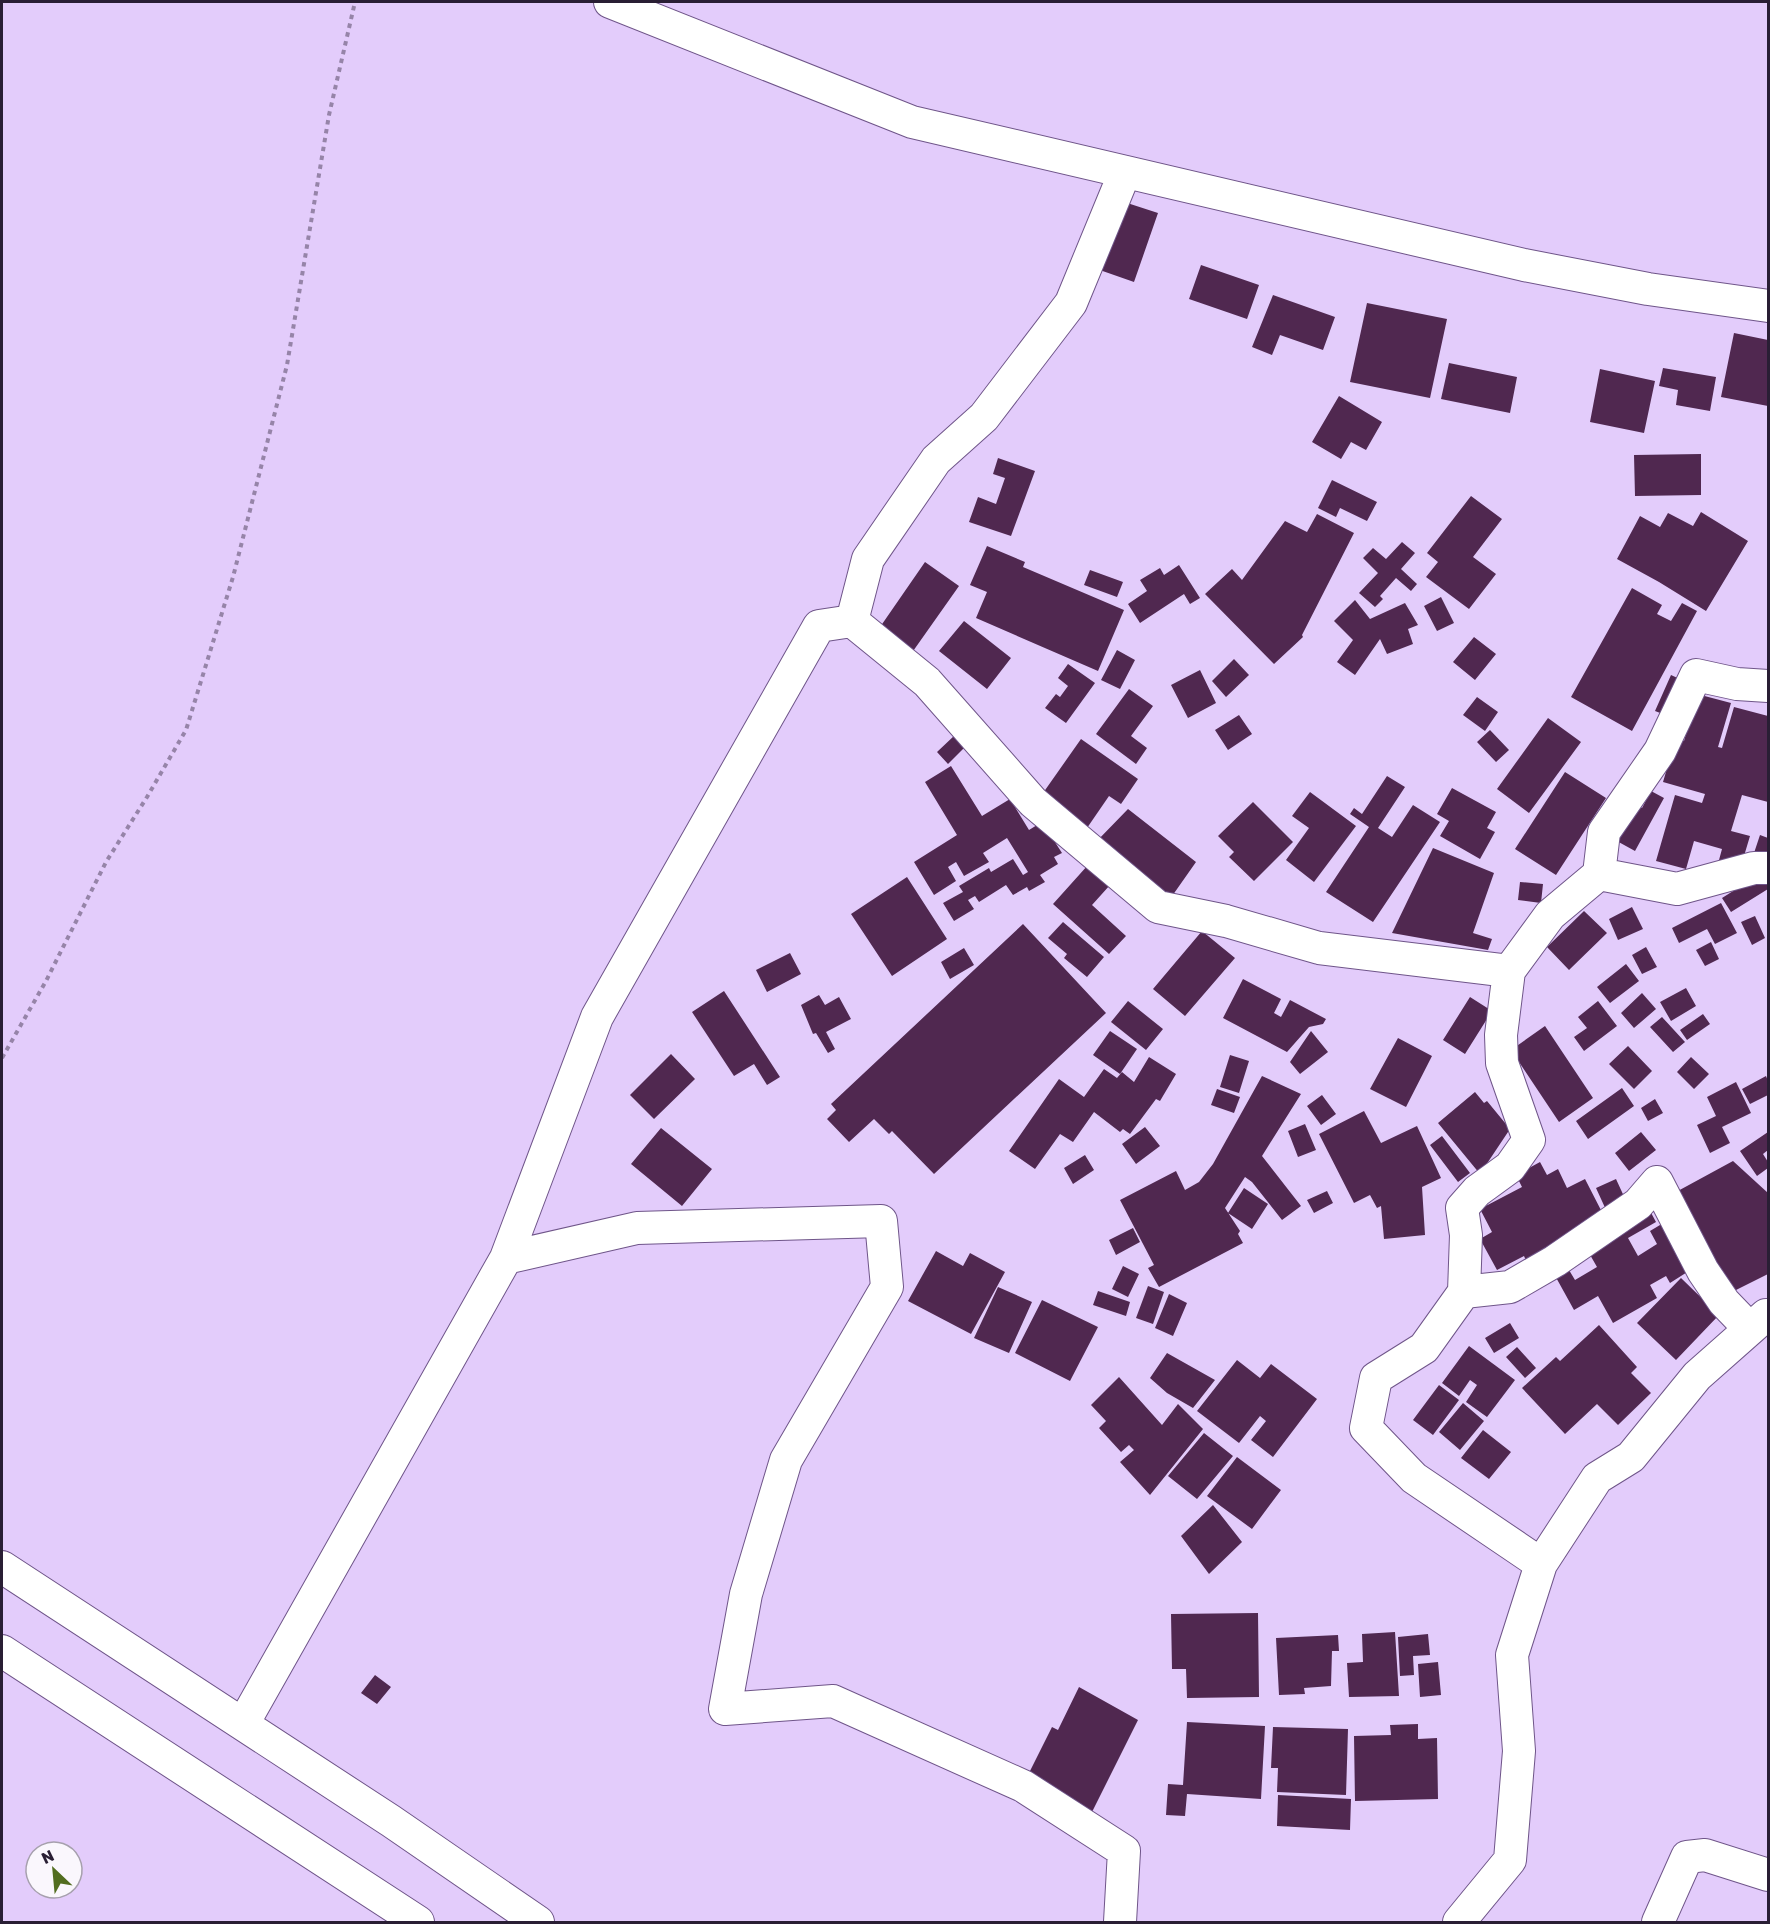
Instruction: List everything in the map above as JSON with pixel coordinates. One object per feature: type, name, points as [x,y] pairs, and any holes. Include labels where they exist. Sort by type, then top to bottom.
[{"type":"street","points":[[610,2],[912,122],[1524,264],[1648,289],[1768,306]]},
{"type":"street","points":[[852,621],[868,559],[929,470],[936,460],[984,417],[1071,303],[1125,172]]},
{"type":"street","points":[[243,1724],[506,1258],[597,1017],[819,626],[852,621],[927,682],[1033,802],[1158,908],[1226,921],[1319,948],[1509,971]]},
{"type":"street","points":[[1541,1563],[1414,1478],[1366,1428],[1376,1378],[1424,1348],[1464,1292],[1466,1235],[1462,1208],[1477,1191],[1510,1167],[1529,1140],[1502,1063],[1501,1035],[1509,971],[1550,915],[1599,874],[1604,832],[1660,751],[1696,675],[1737,684],[1768,686]]},
{"type":"street","points":[[1599,874],[1677,889],[1754,868],[1768,868]]},
{"type":"street","points":[[1458,1923],[1510,1860],[1519,1751],[1512,1655],[1541,1563],[1597,1478],[1631,1457],[1697,1376],[1759,1322],[1724,1302],[1703,1271],[1657,1182],[1638,1204],[1555,1261],[1510,1287],[1464,1292]]},
{"type":"street","points":[[506,1258],[637,1228],[880,1221],[887,1287],[786,1460],[746,1594],[725,1709],[833,1701],[1023,1786],[1124,1851],[1119,1923]]},
{"type":"street","points":[[2,1567],[391,1821],[538,1923]]},
{"type":"street","points":[[2,1651],[417,1923]]},
{"type":"street","points":[[1658,1923],[1687,1857],[1705,1855],[1768,1875]]},
{"type":"path","points":[[2,1058],[46,981],[106,862],[186,730],[233,577],[287,365],[329,115],[355,2]]},
{"type":"building","points":[[1118,200],[1158,213],[1134,282],[1094,268]]},
{"type":"building","points":[[1201,265],[1259,285],[1247,319],[1189,299]]},
{"type":"building","points":[[1273,295],[1335,317],[1323,350],[1280,335],[1272,355],[1252,347]]},
{"type":"building","points":[[1367,303],[1447,319],[1430,398],[1350,382]]},
{"type":"building","points":[[1734,333],[1768,340],[1768,406],[1721,397]]},
{"type":"building","points":[[1449,363],[1517,377],[1510,413],[1441,399]]},
{"type":"building","points":[[1663,368],[1716,377],[1710,411],[1676,405],[1678,390],[1659,386]]},
{"type":"building","points":[[1600,369],[1655,381],[1644,433],[1590,422]]},
{"type":"building","points":[[1339,396],[1382,422],[1366,450],[1351,442],[1341,459],[1312,442]]},
{"type":"building","points":[[1701,454],[1701,495],[1635,496],[1634,455]]},
{"type":"building","points":[[998,458],[1035,471],[1011,536],[969,522],[978,497],[996,504],[1005,478],[993,474]]},
{"type":"building","points":[[1332,480],[1377,502],[1367,521],[1340,508],[1336,517],[1318,508]]},
{"type":"building","points":[[1471,496],[1502,519],[1473,557],[1496,574],[1469,609],[1426,577],[1438,562],[1427,553]]},
{"type":"building","points":[[1701,512],[1748,541],[1706,611],[1617,559],[1640,516],[1660,527],[1668,513],[1693,526]]},
{"type":"building","points":[[1317,514],[1354,533],[1303,637],[1274,664],[1205,594],[1232,569],[1242,580],[1285,521],[1307,532]]},
{"type":"building","points":[[1402,542],[1415,553],[1401,569],[1417,584],[1411,591],[1396,578],[1380,596],[1383,599],[1375,607],[1359,593],[1378,573],[1363,558],[1373,548],[1386,559]]},
{"type":"building","points":[[987,546],[1025,562],[1023,567],[1124,610],[1098,671],[976,618],[987,592],[970,585]]},
{"type":"building","points":[[925,562],[959,586],[911,654],[878,630]]},
{"type":"building","points":[[1179,565],[1200,598],[1190,604],[1184,594],[1140,623],[1128,604],[1147,591],[1140,580],[1160,568],[1164,575]]},
{"type":"building","points":[[1090,570],[1123,582],[1117,597],[1084,585]]},
{"type":"building","points":[[1632,588],[1662,605],[1657,614],[1671,621],[1682,603],[1697,611],[1632,731],[1571,697]]},
{"type":"building","points":[[1441,597],[1454,623],[1437,631],[1424,606]]},
{"type":"building","points":[[1355,600],[1370,619],[1405,603],[1418,625],[1408,629],[1413,644],[1387,654],[1380,639],[1355,675],[1337,662],[1353,640],[1334,621]]},
{"type":"building","points":[[964,621],[1011,658],[987,689],[939,651]]},
{"type":"building","points":[[1474,637],[1496,654],[1475,680],[1453,662]]},
{"type":"building","points":[[1117,650],[1135,660],[1120,689],[1101,680]]},
{"type":"building","points":[[1234,659],[1249,675],[1226,697],[1212,681]]},
{"type":"building","points":[[1068,664],[1095,683],[1066,723],[1045,708],[1056,694],[1060,697],[1068,686],[1058,678]]},
{"type":"building","points":[[1200,670],[1216,703],[1188,718],[1171,685]]},
{"type":"building","points":[[1671,675],[1684,681],[1668,716],[1655,711]]},
{"type":"building","points":[[1129,689],[1153,706],[1131,736],[1147,748],[1136,764],[1096,734]]},
{"type":"building","points":[[1697,694],[1731,703],[1718,747],[1722,748],[1734,707],[1768,716],[1768,802],[1742,795],[1731,831],[1750,836],[1741,866],[1719,860],[1722,849],[1694,841],[1686,869],[1656,861],[1675,795],[1702,803],[1705,794],[1663,782],[1676,738],[1684,741]]},
{"type":"building","points":[[1477,697],[1498,712],[1485,731],[1463,715]]},
{"type":"building","points":[[1239,715],[1252,734],[1228,750],[1215,730]]},
{"type":"building","points":[[1548,718],[1581,742],[1529,813],[1497,789]]},
{"type":"building","points":[[1490,730],[1509,750],[1496,762],[1477,742]]},
{"type":"building","points":[[955,735],[965,747],[948,764],[937,752]]},
{"type":"building","points":[[1081,739],[1138,779],[1121,804],[1109,796],[1087,828],[1036,803]]},
{"type":"building","points":[[951,766],[982,816],[1010,799],[1029,830],[1042,822],[1062,853],[1054,857],[1058,864],[1040,875],[1045,882],[1029,891],[1027,887],[1013,895],[1006,885],[979,902],[975,896],[968,900],[974,909],[954,921],[943,903],[963,892],[959,886],[989,868],[991,872],[1013,859],[1023,875],[1028,872],[1007,838],[983,853],[989,862],[964,876],[956,862],[948,867],[956,881],[934,895],[914,862],[957,835],[925,782]]},
{"type":"building","points":[[1565,772],[1606,798],[1556,875],[1515,849]]},
{"type":"building","points":[[1387,776],[1405,787],[1378,828],[1392,837],[1413,805],[1440,822],[1373,922],[1326,892],[1369,827],[1350,814],[1354,808],[1362,814]]},
{"type":"building","points":[[1452,788],[1496,812],[1487,828],[1495,832],[1480,859],[1440,836],[1449,821],[1437,814]]},
{"type":"building","points":[[1651,791],[1664,798],[1635,851],[1615,840],[1634,804],[1642,808]]},
{"type":"building","points":[[1310,792],[1356,826],[1314,882],[1286,860],[1309,828],[1292,816]]},
{"type":"building","points":[[1253,802],[1293,842],[1254,881],[1229,857],[1234,852],[1218,836]]},
{"type":"building","points":[[1128,809],[1196,862],[1170,899],[1095,843]]},
{"type":"building","points":[[1760,835],[1768,838],[1768,858],[1754,853]]},
{"type":"building","points":[[1433,848],[1494,873],[1473,933],[1492,939],[1488,950],[1392,933]]},
{"type":"building","points":[[1088,865],[1110,885],[1092,905],[1126,936],[1109,954],[1053,904]]},
{"type":"building","points":[[1765,871],[1768,878],[1768,889],[1731,912],[1722,898]]},
{"type":"building","points":[[907,877],[947,939],[892,976],[851,914]]},
{"type":"building","points":[[1520,882],[1543,884],[1541,903],[1518,900]]},
{"type":"building","points":[[1721,903],[1737,933],[1715,944],[1707,929],[1679,943],[1672,928]]},
{"type":"building","points":[[1632,907],[1643,929],[1618,940],[1609,919]]},
{"type":"building","points":[[1584,911],[1607,933],[1569,970],[1547,947]]},
{"type":"building","points":[[1755,916],[1765,938],[1752,945],[1741,922]]},
{"type":"building","points":[[1063,922],[1104,957],[1087,977],[1064,958],[1067,954],[1048,938]]},
{"type":"building","points":[[1023,924],[1106,1013],[934,1174],[892,1131],[889,1134],[874,1119],[849,1142],[827,1119],[836,1110],[831,1104]]},
{"type":"building","points":[[1202,931],[1235,958],[1185,1016],[1153,989]]},
{"type":"building","points":[[1711,942],[1719,959],[1705,966],[1696,950]]},
{"type":"building","points":[[1646,947],[1657,967],[1642,974],[1632,955]]},
{"type":"building","points":[[964,948],[974,965],[950,979],[941,962]]},
{"type":"building","points":[[790,953],[801,974],[767,992],[756,970]]},
{"type":"building","points":[[1626,964],[1639,981],[1610,1003],[1597,987]]},
{"type":"building","points":[[1243,979],[1281,999],[1274,1013],[1281,1017],[1290,1000],[1326,1019],[1323,1024],[1309,1027],[1287,1052],[1223,1018]]},
{"type":"building","points":[[1686,988],[1696,1006],[1671,1021],[1660,1002]]},
{"type":"building","points":[[724,991],[780,1077],[767,1085],[754,1064],[734,1076],[692,1012]]},
{"type":"building","points":[[1642,993],[1656,1009],[1634,1028],[1621,1013]]},
{"type":"building","points":[[819,995],[825,1005],[839,997],[851,1019],[826,1032],[835,1049],[828,1053],[816,1033],[813,1034],[801,1005]]},
{"type":"building","points":[[1470,997],[1492,1011],[1465,1054],[1443,1040]]},
{"type":"building","points":[[1128,1001],[1163,1029],[1146,1050],[1111,1022]]},
{"type":"building","points":[[1598,1001],[1617,1026],[1584,1051],[1574,1037],[1587,1028],[1578,1017]]},
{"type":"building","points":[[1703,1014],[1710,1024],[1687,1040],[1680,1030]]},
{"type":"building","points":[[1662,1017],[1685,1042],[1673,1052],[1650,1027]]},
{"type":"building","points":[[1545,1026],[1593,1098],[1559,1122],[1511,1050]]},
{"type":"building","points":[[1110,1031],[1137,1049],[1120,1074],[1093,1055]]},
{"type":"building","points":[[1311,1031],[1328,1052],[1300,1074],[1290,1062]]},
{"type":"building","points":[[1398,1038],[1432,1056],[1406,1107],[1370,1089]]},
{"type":"building","points":[[1628,1046],[1652,1071],[1634,1089],[1609,1064]]},
{"type":"building","points":[[671,1054],[695,1079],[654,1119],[630,1095]]},
{"type":"building","points":[[1230,1055],[1249,1061],[1239,1093],[1220,1087]]},
{"type":"building","points":[[1149,1057],[1176,1074],[1160,1101],[1156,1099],[1130,1134],[1123,1129],[1120,1132],[1094,1112],[1073,1142],[1060,1134],[1035,1169],[1009,1151],[1059,1079],[1084,1097],[1104,1069],[1117,1078],[1122,1072],[1134,1082]]},
{"type":"building","points":[[1691,1057],[1709,1074],[1694,1089],[1677,1072]]},
{"type":"building","points":[[1262,1076],[1301,1094],[1262,1156],[1301,1206],[1282,1220],[1252,1182],[1245,1177],[1225,1208],[1240,1231],[1238,1234],[1243,1243],[1159,1287],[1148,1268],[1154,1265],[1120,1200],[1176,1171],[1185,1190],[1199,1182],[1213,1164]]},
{"type":"building","points":[[1766,1076],[1768,1095],[1750,1104],[1742,1089]]},
{"type":"building","points":[[1736,1082],[1751,1113],[1722,1127],[1730,1143],[1710,1153],[1697,1125],[1716,1116],[1707,1097]]},
{"type":"building","points":[[1622,1088],[1634,1106],[1588,1139],[1576,1121]]},
{"type":"building","points":[[1217,1089],[1240,1097],[1234,1113],[1211,1105]]},
{"type":"building","points":[[1475,1092],[1484,1103],[1487,1101],[1510,1129],[1480,1174],[1438,1123]]},
{"type":"building","points":[[1322,1095],[1336,1114],[1321,1125],[1307,1106]]},
{"type":"building","points":[[1655,1099],[1663,1113],[1648,1121],[1641,1108]]},
{"type":"building","points":[[1364,1111],[1381,1143],[1417,1126],[1441,1178],[1422,1187],[1425,1235],[1384,1239],[1381,1206],[1377,1208],[1370,1195],[1354,1203],[1319,1134]]},
{"type":"building","points":[[1305,1124],[1316,1150],[1298,1157],[1288,1131]]},
{"type":"building","points":[[1145,1127],[1160,1146],[1136,1164],[1122,1144]]},
{"type":"building","points":[[661,1128],[712,1169],[682,1206],[631,1164]]},
{"type":"building","points":[[1641,1132],[1656,1150],[1629,1171],[1615,1153]]},
{"type":"building","points":[[1768,1132],[1768,1150],[1763,1154],[1768,1162],[1768,1168],[1757,1176],[1740,1151]]},
{"type":"building","points":[[1442,1136],[1470,1173],[1458,1182],[1430,1145]]},
{"type":"building","points":[[1085,1155],[1094,1170],[1073,1184],[1064,1168]]},
{"type":"building","points":[[1733,1161],[1768,1193],[1768,1274],[1724,1296],[1676,1192]]},
{"type":"building","points":[[1540,1162],[1547,1175],[1558,1169],[1567,1188],[1585,1179],[1605,1218],[1528,1265],[1524,1256],[1497,1270],[1480,1239],[1492,1232],[1480,1209],[1522,1187],[1516,1175]]},
{"type":"building","points":[[1616,1179],[1627,1203],[1607,1212],[1596,1188]]},
{"type":"building","points":[[1244,1188],[1268,1204],[1252,1229],[1228,1213]]},
{"type":"building","points":[[1327,1191],[1333,1203],[1314,1213],[1307,1200]]},
{"type":"building","points":[[1649,1209],[1656,1222],[1628,1238],[1638,1256],[1657,1244],[1650,1231],[1665,1222],[1692,1269],[1670,1283],[1666,1276],[1650,1285],[1657,1298],[1613,1323],[1598,1296],[1574,1310],[1553,1272],[1566,1265],[1575,1280],[1597,1267],[1585,1246]]},
{"type":"building","points":[[1133,1228],[1140,1242],[1116,1255],[1109,1240]]},
{"type":"building","points":[[936,1251],[963,1266],[970,1253],[1005,1272],[971,1334],[908,1301]]},
{"type":"building","points":[[1123,1266],[1139,1274],[1128,1297],[1112,1289]]},
{"type":"building","points":[[1681,1278],[1719,1315],[1676,1360],[1637,1323]]},
{"type":"building","points":[[1148,1286],[1164,1292],[1153,1324],[1136,1318]]},
{"type":"building","points":[[998,1287],[1032,1302],[1009,1353],[974,1338]]},
{"type":"building","points":[[1098,1291],[1130,1302],[1126,1316],[1093,1305]]},
{"type":"building","points":[[1169,1294],[1187,1303],[1173,1336],[1155,1328]]},
{"type":"building","points":[[1042,1300],[1098,1327],[1070,1381],[1015,1353]]},
{"type":"building","points":[[1510,1323],[1519,1338],[1494,1353],[1485,1338]]},
{"type":"building","points":[[1599,1325],[1637,1367],[1631,1373],[1651,1393],[1618,1425],[1597,1404],[1565,1434],[1522,1388],[1556,1357],[1560,1361]]},
{"type":"building","points":[[1469,1346],[1515,1380],[1487,1417],[1466,1402],[1477,1385],[1470,1380],[1459,1396],[1442,1383]]},
{"type":"building","points":[[1517,1347],[1536,1368],[1525,1378],[1506,1357]]},
{"type":"building","points":[[1167,1353],[1215,1380],[1193,1408],[1167,1393],[1150,1378]]},
{"type":"building","points":[[1237,1360],[1260,1378],[1271,1364],[1317,1399],[1273,1457],[1251,1440],[1266,1421],[1260,1416],[1239,1443],[1197,1411]]},
{"type":"building","points":[[1119,1377],[1162,1425],[1178,1404],[1203,1429],[1150,1495],[1120,1462],[1134,1450],[1129,1445],[1121,1452],[1099,1428],[1106,1421],[1091,1405]]},
{"type":"building","points":[[1439,1385],[1459,1400],[1433,1435],[1413,1420]]},
{"type":"building","points":[[1463,1403],[1484,1421],[1460,1450],[1439,1432]]},
{"type":"building","points":[[1483,1430],[1511,1452],[1489,1479],[1461,1458]]},
{"type":"building","points":[[1204,1433],[1233,1456],[1197,1499],[1168,1476]]},
{"type":"building","points":[[1237,1457],[1281,1490],[1252,1529],[1207,1496]]},
{"type":"building","points":[[1213,1505],[1242,1542],[1209,1574],[1181,1536]]},
{"type":"building","points":[[1258,1613],[1259,1697],[1187,1698],[1186,1669],[1172,1669],[1171,1614]]},
{"type":"building","points":[[1395,1632],[1399,1696],[1349,1697],[1347,1663],[1363,1662],[1362,1634]]},
{"type":"building","points":[[1428,1634],[1430,1655],[1413,1656],[1414,1675],[1400,1676],[1398,1637]]},
{"type":"building","points":[[1338,1635],[1339,1651],[1332,1651],[1331,1686],[1304,1688],[1305,1694],[1279,1695],[1276,1638]]},
{"type":"building","points":[[1438,1662],[1441,1695],[1420,1697],[1418,1664]]},
{"type":"building","points":[[375,1675],[391,1687],[377,1704],[361,1693]]},
{"type":"building","points":[[1079,1687],[1138,1720],[1091,1814],[1026,1779],[1052,1727],[1058,1730]]},
{"type":"building","points":[[1187,1722],[1265,1726],[1261,1799],[1187,1794],[1185,1816],[1166,1815],[1168,1784],[1183,1785]]},
{"type":"building","points":[[1418,1724],[1418,1739],[1437,1738],[1438,1799],[1355,1801],[1354,1736],[1391,1735],[1390,1725]]},
{"type":"building","points":[[1273,1727],[1348,1729],[1346,1795],[1277,1792],[1278,1768],[1271,1768]]},
{"type":"building","points":[[1278,1795],[1351,1799],[1350,1830],[1277,1826]]}]
